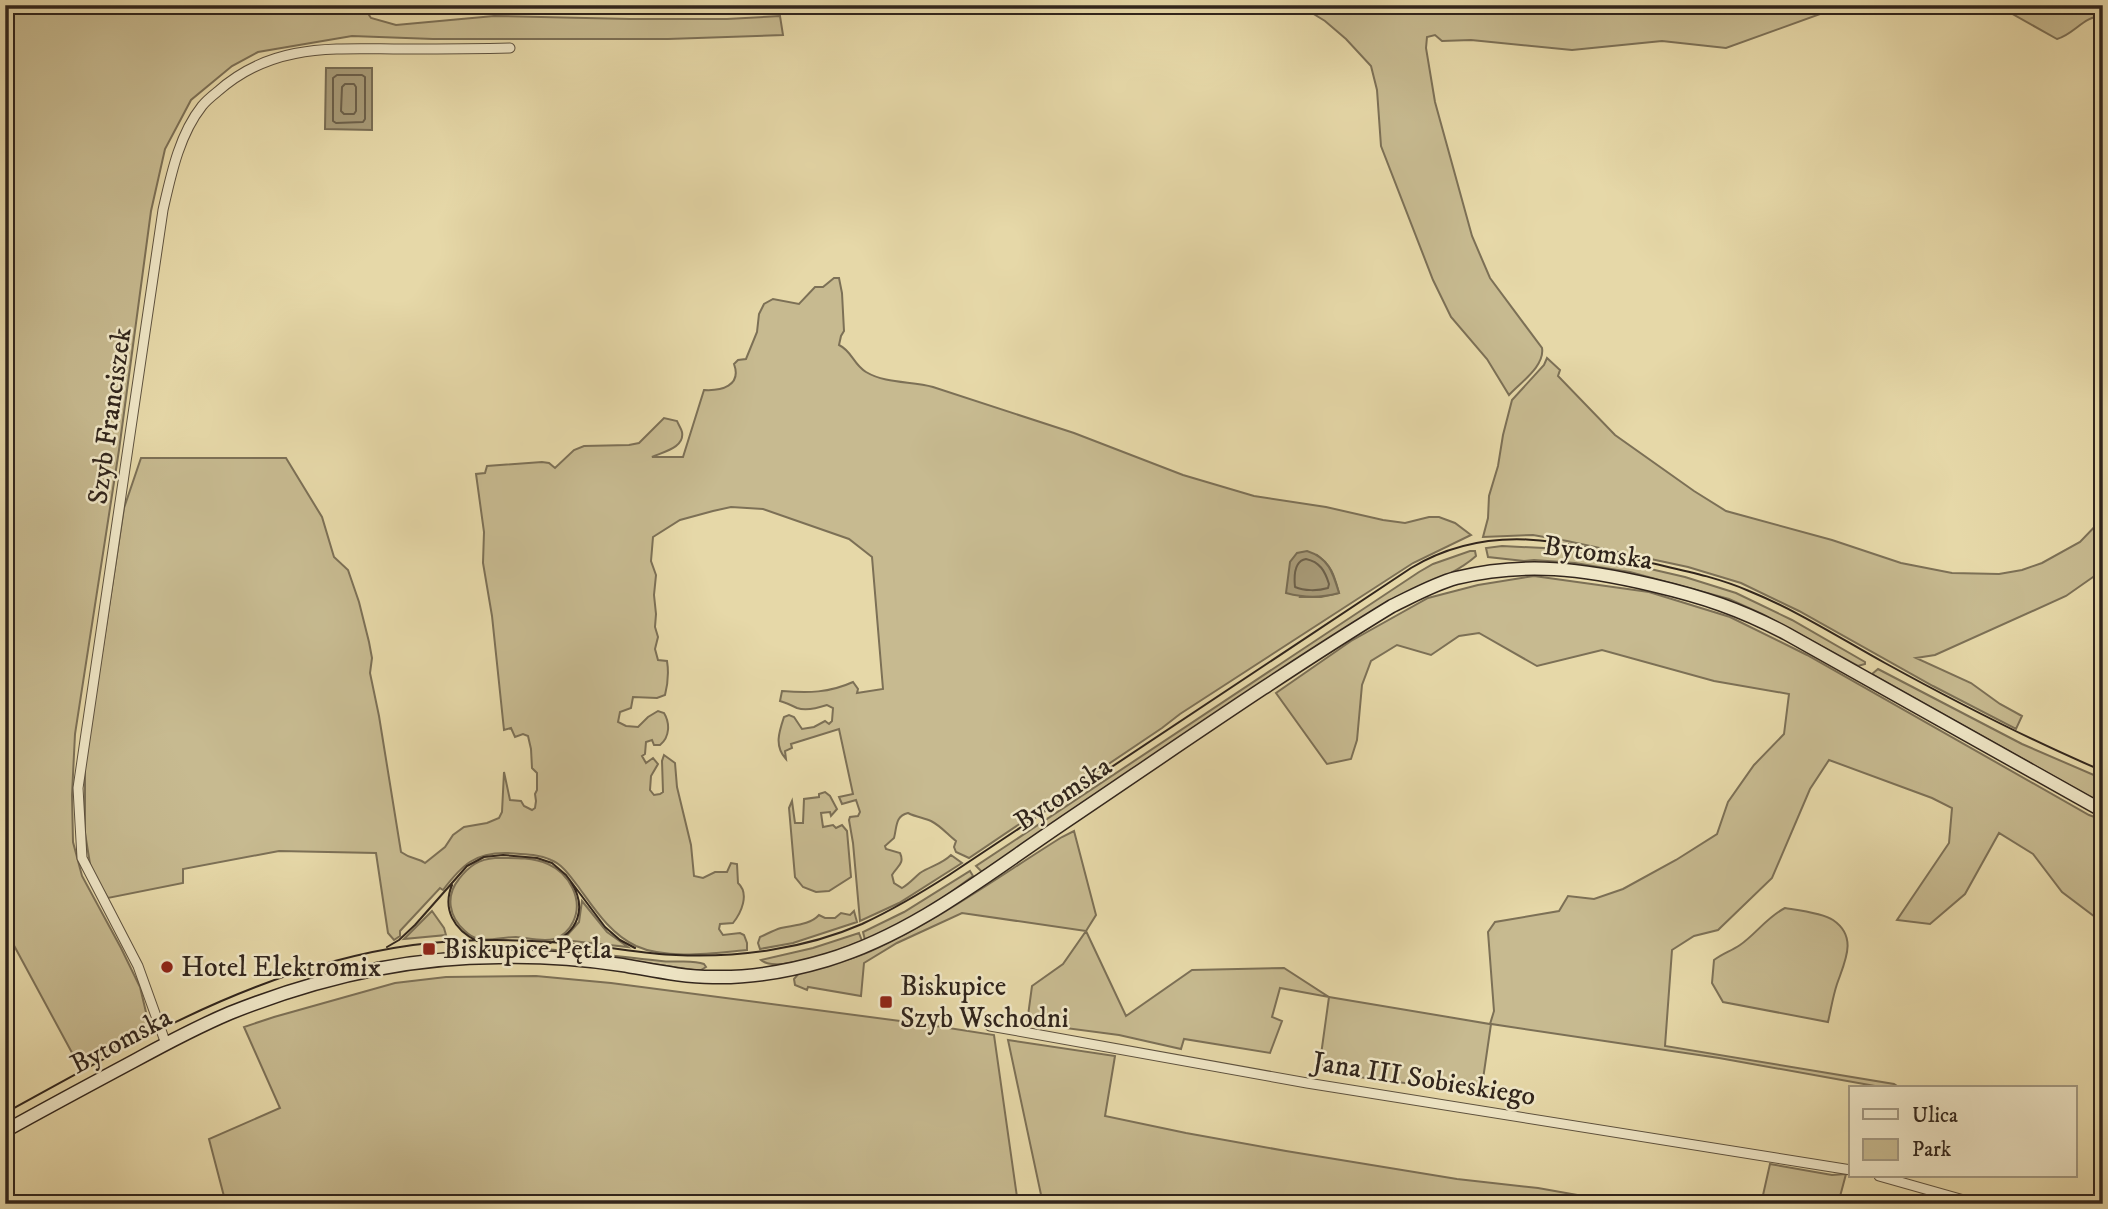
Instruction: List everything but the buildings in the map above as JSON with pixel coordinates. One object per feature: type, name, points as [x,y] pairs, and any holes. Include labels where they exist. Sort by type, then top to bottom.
[{"type":"street","name":"Szyb Franciszek","points":[[166,1044],[138,966],[82,858],[78,788],[161,224],[172,168],[187,131],[202,106],[240,74],[271,58],[292,53],[339,49],[510,48]]},
{"type":"street","name":"Bytomska","points":[[5,1131],[166,1044],[228,1014],[291,991],[348,976],[414,963],[483,957],[534,957],[592,961],[696,976],[731,977],[803,966],[847,953],[905,927],[944,904],[1392,606],[1454,579],[1509,569],[1580,570],[1642,582],[1726,605],[1787,634],[2103,811]]},
{"type":"street","name":"Jana III Sobieskiego","points":[[990,1027],[1307,1083],[1849,1170]]},
{"type":"street","points":[[1886,1178],[1978,1204]]},
{"type":"green space","points":[[19,5],[364,5],[371,18],[396,25],[494,16],[727,19],[780,16],[783,35],[668,39],[433,39],[352,36],[258,52],[232,66],[191,100],[165,149],[151,211],[119,450],[75,734],[72,795],[73,842],[82,876],[140,987],[150,1029],[100,1054],[77,1062],[11,940],[5,944],[5,16]]},
{"type":"green space","points":[[1299,5],[1845,5],[1726,48],[1662,41],[1572,50],[1471,40],[1442,41],[1435,35],[1427,37],[1426,48],[1435,102],[1472,236],[1490,278],[1542,348],[1542,355],[1536,367],[1509,395],[1487,359],[1451,317],[1433,280],[1381,146],[1377,90],[1371,66],[1325,21]]},
{"type":"green space","points":[[1981,5],[2103,5],[2103,16],[2084,22],[2057,39],[2007,11]]},
{"type":"green space","points":[[834,278],[839,278],[844,331],[839,345],[862,369],[874,376],[933,387],[1074,433],[1183,475],[1254,496],[1405,523],[1439,517],[1455,523],[1471,535],[1413,563],[1180,714],[969,858],[956,852],[956,841],[935,823],[904,814],[897,822],[894,838],[885,846],[886,849],[900,853],[901,857],[901,862],[892,875],[894,883],[902,888],[920,873],[951,855],[962,863],[899,903],[860,921],[849,820],[860,812],[856,800],[842,804],[839,797],[853,794],[839,729],[791,744],[792,748],[785,751],[786,759],[780,749],[779,739],[784,717],[794,717],[802,729],[814,727],[825,721],[829,724],[832,721],[833,708],[827,705],[797,708],[780,701],[782,691],[818,691],[853,682],[858,689],[857,693],[883,689],[872,557],[849,539],[763,509],[731,507],[713,511],[680,520],[653,537],[651,561],[656,575],[655,627],[658,637],[655,649],[658,660],[667,661],[667,686],[665,695],[657,698],[633,697],[631,708],[620,712],[618,722],[638,727],[658,711],[664,713],[668,725],[666,738],[660,745],[654,745],[652,740],[646,742],[645,754],[642,756],[646,763],[653,758],[658,764],[651,776],[650,790],[654,795],[663,792],[664,755],[675,763],[677,787],[691,845],[694,876],[703,878],[715,872],[727,872],[731,863],[737,864],[743,903],[733,923],[720,924],[719,929],[723,935],[744,935],[747,950],[676,954],[636,946],[610,927],[559,864],[546,858],[524,854],[497,853],[470,862],[443,890],[440,888],[394,940],[388,933],[376,853],[279,851],[183,869],[183,883],[108,898],[91,870],[85,833],[85,764],[124,508],[141,458],[286,458],[322,517],[334,557],[348,570],[359,602],[372,658],[370,673],[401,852],[425,863],[464,827],[499,818],[502,812],[504,772],[510,800],[521,801],[532,810],[536,801],[537,773],[532,768],[528,736],[523,734],[515,737],[511,728],[504,730],[492,616],[483,563],[484,532],[476,474],[485,473],[487,466],[542,462],[555,468],[574,450],[584,446],[639,443],[664,418],[677,421],[682,437],[672,449],[652,457],[683,457],[704,390],[723,388],[733,382],[736,371],[734,364],[738,360],[746,359],[764,304],[773,299],[799,304],[815,287],[823,287]],"holes":[[[1317,555],[1332,571],[1339,593],[1321,597],[1300,597]]]},
{"type":"green space","points":[[1547,358],[1560,370],[1558,376],[1615,435],[1726,511],[1832,540],[1901,563],[1952,573],[1999,574],[2022,570],[2042,563],[2080,542],[2103,518],[2103,570],[2066,596],[1935,655],[1916,658],[1971,683],[2022,716],[2016,729],[1799,611],[1741,583],[1688,567],[1567,541],[1533,535],[1483,537],[1488,518],[1489,496],[1512,400],[1544,365]]},
{"type":"green space","points":[[1502,546],[1564,549],[1685,577],[1736,593],[1792,620],[1865,664],[1858,666],[1729,599],[1630,572],[1575,563],[1488,557],[1486,548]]},
{"type":"green space","points":[[1475,551],[1476,556],[1461,567],[1408,592],[983,873],[976,866],[1419,572]]},
{"type":"green space","points":[[1534,576],[1649,592],[1730,617],[1807,655],[2089,815],[2103,820],[2103,923],[2062,892],[2033,854],[1999,833],[1965,894],[1930,924],[1897,920],[1949,843],[1952,808],[1829,760],[1810,789],[1772,878],[1718,930],[1694,936],[1672,950],[1665,1046],[1897,1086],[1875,1086],[1719,1058],[1491,1024],[1481,1093],[1328,1073],[1320,1062],[1329,997],[1490,1024],[1494,1011],[1488,932],[1495,922],[1559,911],[1568,896],[1594,899],[1623,889],[1717,834],[1728,802],[1754,765],[1784,734],[1789,694],[1714,681],[1602,650],[1537,666],[1479,633],[1459,636],[1431,655],[1397,645],[1371,661],[1362,685],[1357,740],[1351,759],[1327,764],[1276,693],[1351,641],[1428,598],[1478,585]]},
{"type":"green space","points":[[1878,669],[2022,744],[2103,779],[2103,804],[1872,674]]},
{"type":"green space","points":[[825,792],[837,809],[831,816],[830,812],[821,813],[823,827],[833,825],[836,828],[842,825],[847,831],[851,877],[829,891],[816,892],[803,887],[795,877],[789,808],[792,801],[795,823],[803,823],[804,799],[819,797],[819,794]]},
{"type":"green space","points":[[1074,831],[1096,915],[1086,931],[962,913],[897,943],[864,963],[861,996],[808,987],[807,990],[795,985],[794,979],[799,973],[862,955],[920,926]]},
{"type":"green space","points":[[495,858],[535,860],[556,868],[568,881],[575,896],[576,914],[570,927],[557,938],[550,940],[516,937],[483,939],[471,936],[452,913],[452,892],[463,874],[471,867]]},
{"type":"green space","points":[[970,871],[973,876],[940,900],[903,924],[865,940],[863,932],[904,912]]},
{"type":"green space","points":[[582,901],[607,932],[628,947],[563,940],[579,922]]},
{"type":"green space","points":[[1785,908],[1829,918],[1841,927],[1845,934],[1846,958],[1828,1022],[1723,1002],[1712,983],[1714,960],[1740,945]]},
{"type":"green space","points":[[432,911],[446,935],[404,939]]},
{"type":"green space","points":[[854,911],[857,922],[793,943],[760,949],[760,937],[776,930],[806,923],[819,915],[835,918],[841,913],[850,915]]},
{"type":"green space","points":[[1086,931],[1126,1016],[1192,970],[1284,968],[1329,997],[1280,988],[1272,1017],[1282,1021],[1270,1053],[1184,1039],[1181,1049],[1119,1035],[1027,1023],[1032,986],[1063,964]]},
{"type":"green space","points":[[859,933],[862,941],[810,959],[780,964],[769,964],[761,960],[813,948]]},
{"type":"green space","points":[[507,947],[694,962],[706,967],[694,970],[578,953],[496,950],[456,952],[455,949]]},
{"type":"green space","points":[[536,976],[611,983],[994,1035],[1018,1204],[226,1204],[209,1139],[280,1108],[244,1027],[395,983],[446,977]]},
{"type":"green space","points":[[1008,1040],[1115,1056],[1105,1116],[1286,1151],[1628,1204],[1043,1204]]},
{"type":"green space","points":[[1770,1164],[1832,1175],[1846,1174],[1838,1204],[1761,1204]]},
{"type":"water","points":[[326,68],[372,68],[372,130],[325,129]]},
{"type":"water","points":[[1307,551],[1325,562],[1339,593],[1312,597],[1286,593],[1290,562],[1297,553]]},
{"type":"tram line","points":[[5,1113],[103,1059],[202,1010],[252,988],[357,955],[413,945],[500,940],[565,943],[665,954],[723,955],[794,946],[840,933],[884,913],[949,875],[1411,568],[1440,553],[1469,544],[1498,540],[1557,542],[1686,571],[1737,586],[1801,616],[1992,720],[2103,771]]},
{"type":"tram line","points":[[387,947],[415,925],[467,866],[484,857],[503,855],[537,858],[552,863],[566,875],[605,927],[635,948]]},
{"type":"tram line","points":[[550,943],[568,933],[577,918],[579,901],[571,882]]},
{"type":"tram line","points":[[452,885],[448,902],[452,918],[462,931],[477,941]]},
{"type":"place","name":"Biskupice Pętla","points":[[429,949]]},
{"type":"place","name":"Hotel Elektromix","points":[[167,967]]},
{"type":"place","name":"Biskupice Szyb Wschodni","points":[[886,1002]]}]
